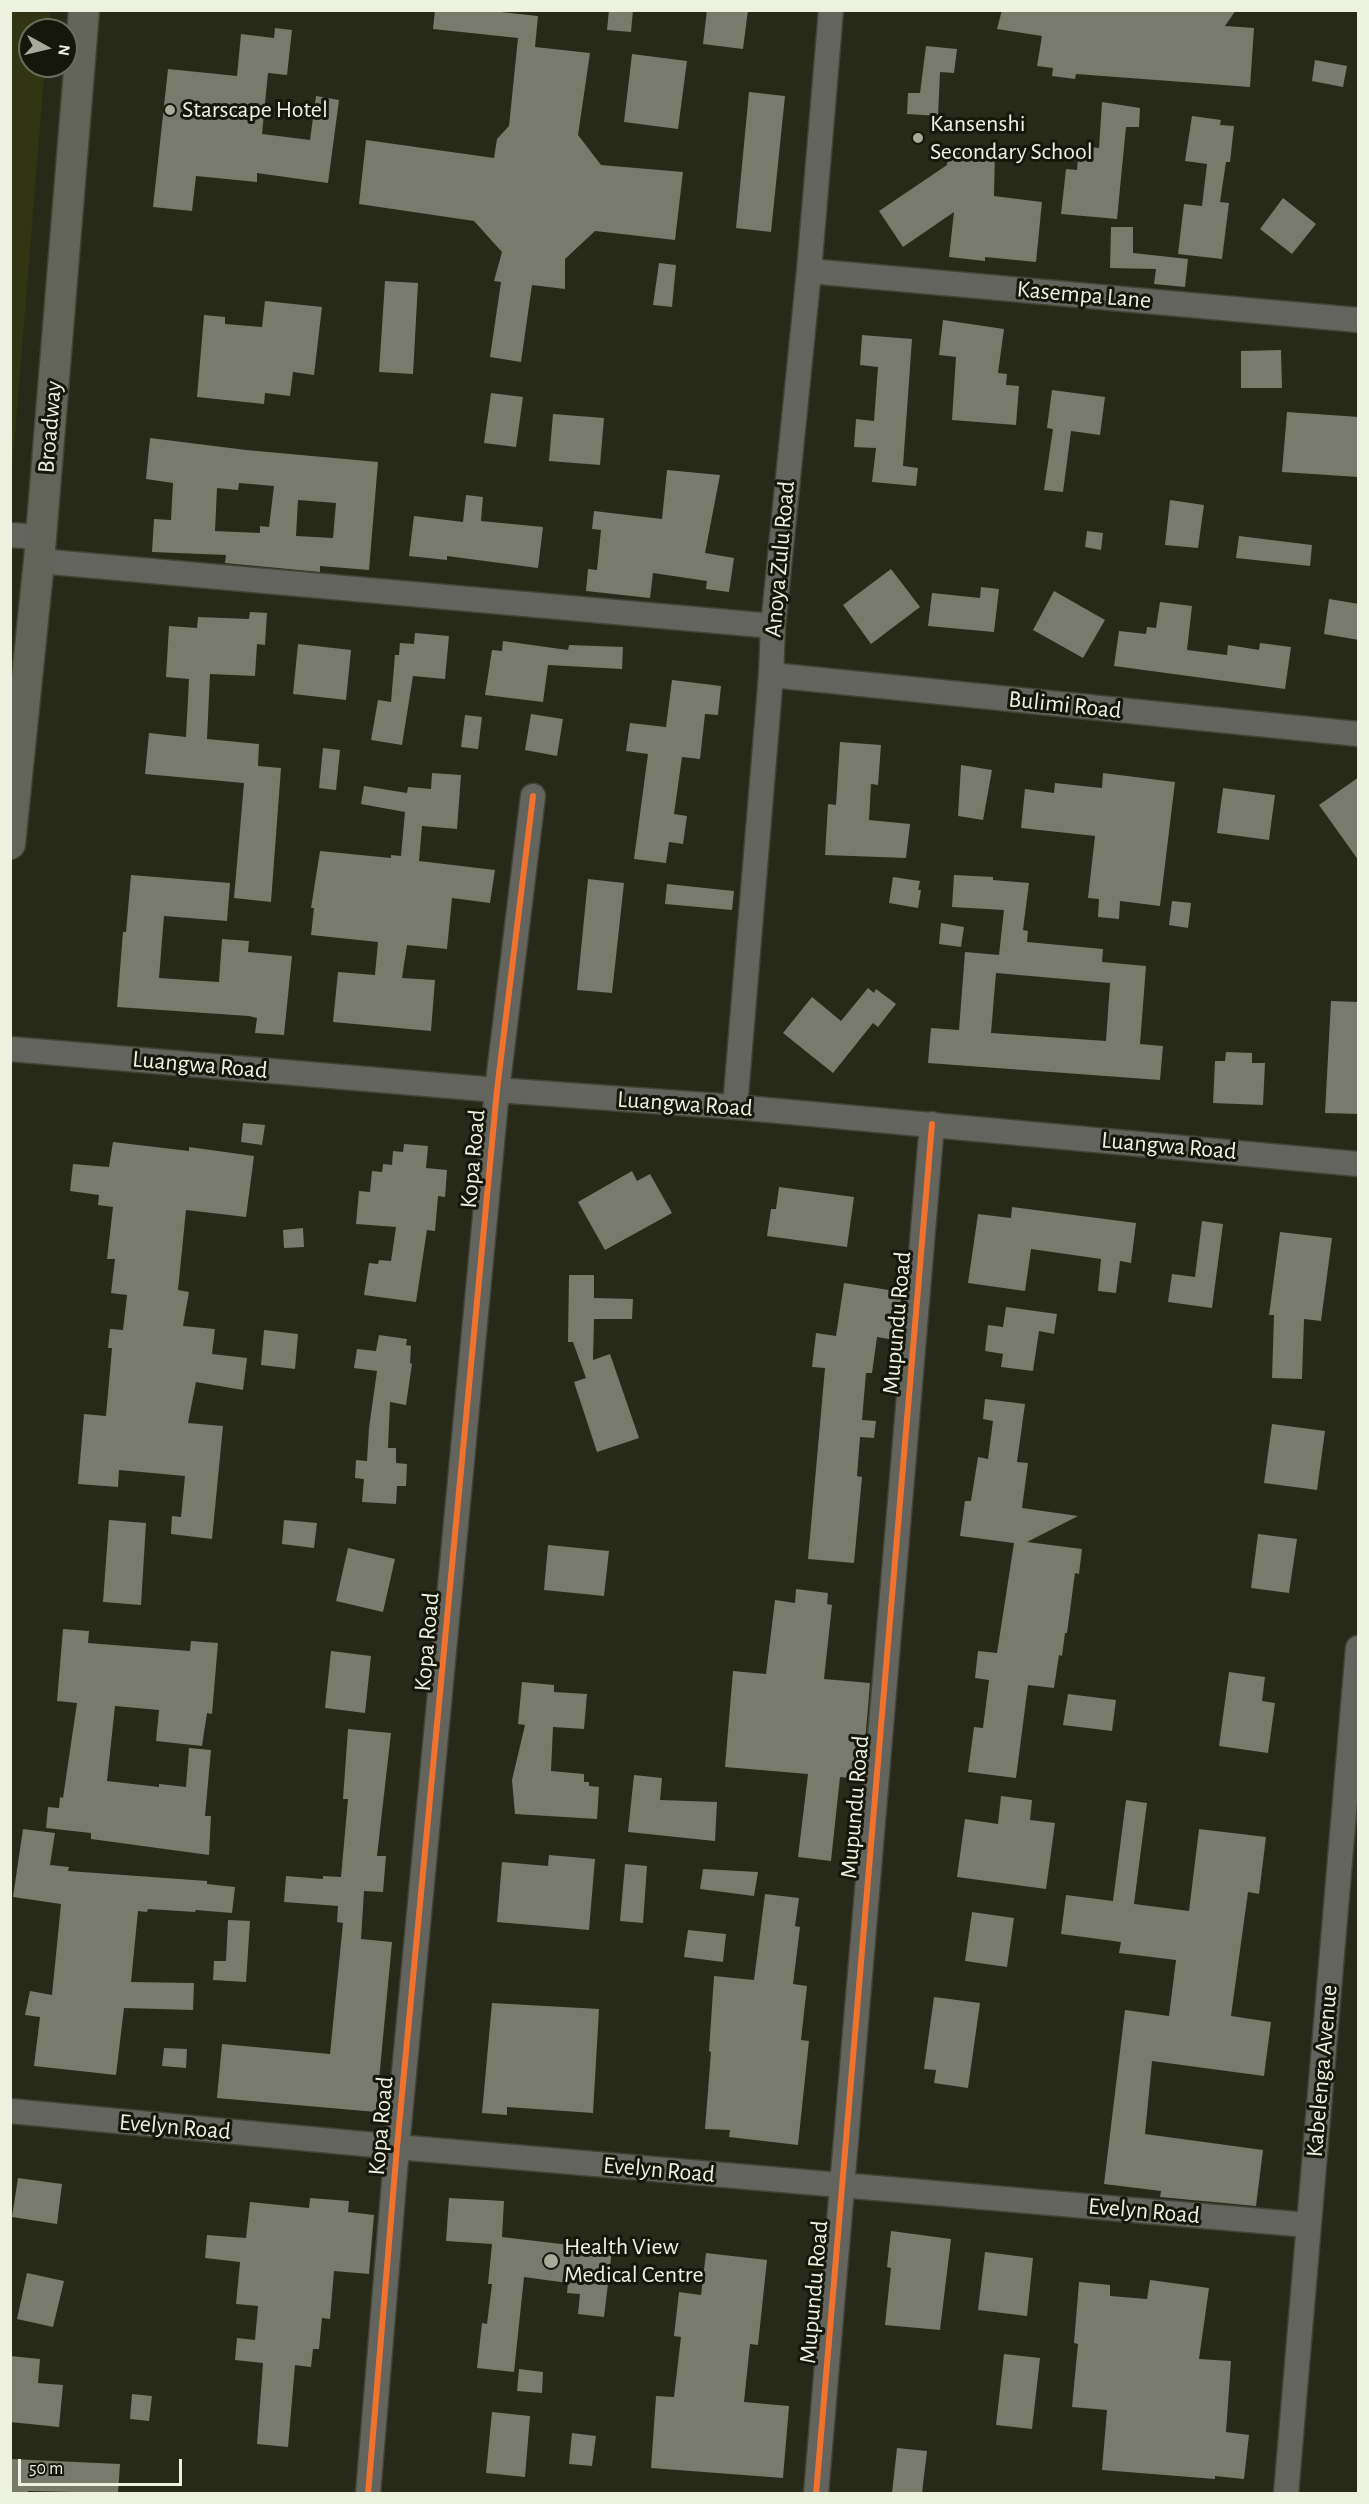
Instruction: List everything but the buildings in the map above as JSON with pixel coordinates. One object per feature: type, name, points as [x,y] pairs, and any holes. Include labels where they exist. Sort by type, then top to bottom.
[{"type":"main road","name":"Broadway","points":[[10,844],[40,549],[84,10]]},
{"type":"street","name":"Anoya Zulu Road","points":[[735,1107],[771,675],[772,626],[808,271],[831,10]]},
{"type":"street","name":"Kasempa Lane","points":[[808,271],[1359,320]]},
{"type":"street","points":[[10,535],[40,549],[772,626]]},
{"type":"street","name":"Bulimi Road","points":[[771,675],[1359,734]]},
{"type":"street","name":"Kopa Road","points":[[368,2493],[397,2147],[497,1090],[533,796]]},
{"type":"street","name":"Luangwa Road","points":[[10,1048],[497,1090],[735,1107],[1359,1164]]},
{"type":"street","name":"Mupundu Road","points":[[816,2493],[932,1124]]},
{"type":"street","name":"Kabelenga Avenue","points":[[1286,2493],[1359,1648]]},
{"type":"street","name":"Evelyn Road","points":[[10,2111],[397,2147],[1308,2225]]},
{"type":"shaded area","points":[[11,10],[50,11],[50,18],[18,18],[18,78],[44,78],[11,484]]},
{"type":"cycle path","points":[[368,2494],[397,2147],[497,1090],[533,796]]},
{"type":"cycle path","points":[[816,2494],[932,1124]]},
{"type":"place","name":"Starscape Hotel","points":[[170,110]]},
{"type":"place","name":"Kansenshi Secondary School","points":[[918,138]]},
{"type":"place","name":"Health View Medical Centre","points":[[551,2261]]}]
